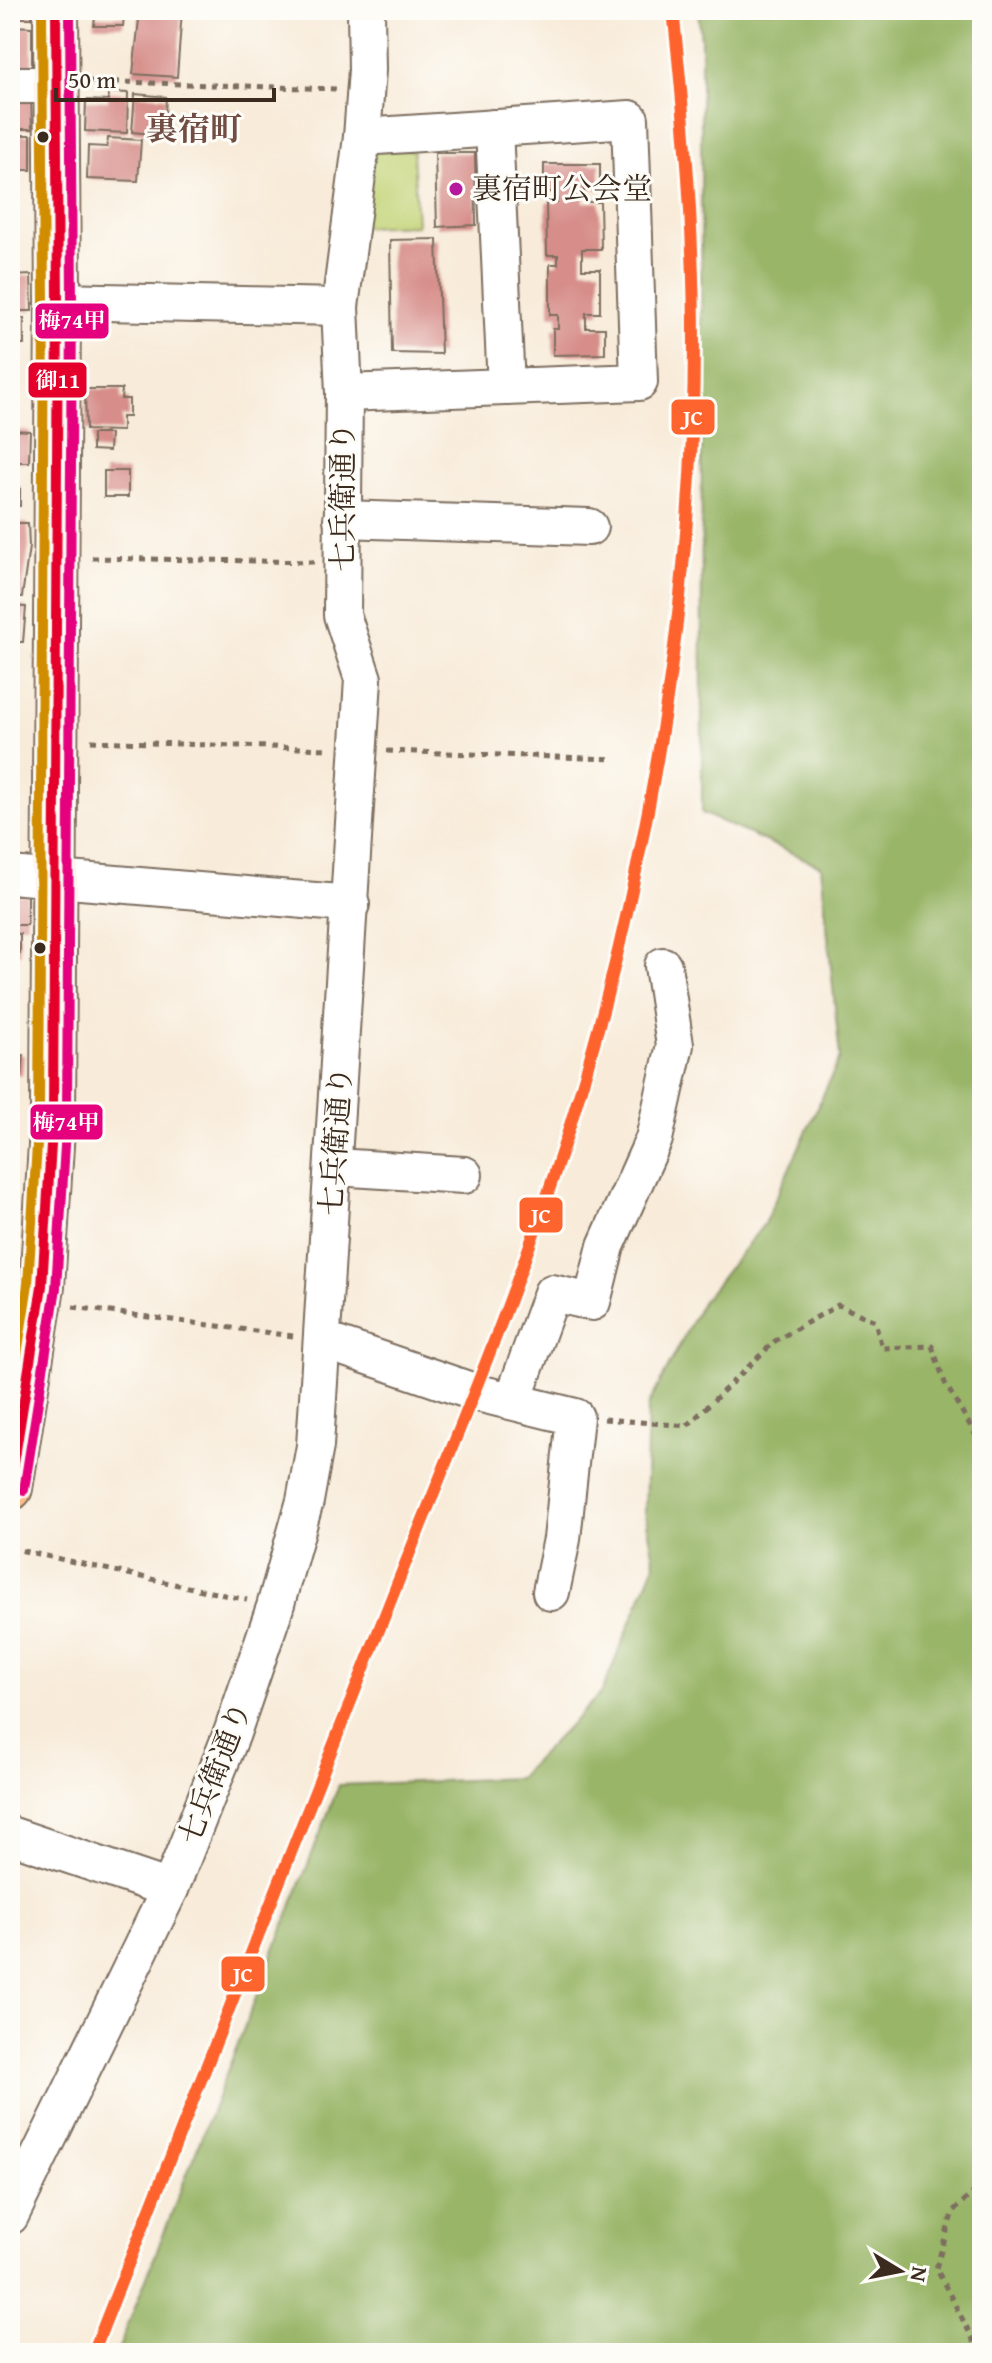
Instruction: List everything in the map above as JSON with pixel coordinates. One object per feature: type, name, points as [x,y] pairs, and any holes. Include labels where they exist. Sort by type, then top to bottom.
[{"type":"highway","points":[[10,1488],[22,1345],[40,1303],[53,1114],[58,301],[56,10]]},
{"type":"street","name":"七兵衛通り","points":[[10,2216],[170,1889],[232,1733],[275,1607],[305,1501],[315,1446],[335,1167],[363,679],[342,615],[344,393],[340,307],[362,137],[366,10]]},
{"type":"street","points":[[10,85],[56,85]]},
{"type":"street","points":[[344,393],[639,382],[630,119],[362,137]]},
{"type":"street","points":[[494,128],[506,387]]},
{"type":"street","points":[[58,301],[340,307]]},
{"type":"street","points":[[342,519],[589,527]]},
{"type":"street","points":[[10,875],[351,904]]},
{"type":"street","points":[[513,1400],[552,1293],[592,1302],[606,1246],[654,1139],[675,1045],[663,966]]},
{"type":"street","points":[[335,1167],[464,1175]]},
{"type":"street","points":[[322,1340],[474,1392],[575,1417],[562,1539],[551,1592]]},
{"type":"street","points":[[10,1835],[170,1889]]},
{"type":"path","points":[[56,85],[79,81],[301,90],[365,89]]},
{"type":"path","points":[[55,557],[342,563]]},
{"type":"path","points":[[40,1303],[322,1340]]},
{"type":"path","points":[[575,1417],[687,1426],[775,1341],[838,1305],[875,1321],[882,1348],[932,1346],[945,1383],[982,1442]]},
{"type":"path","points":[[10,1548],[275,1607]]},
{"type":"path","points":[[980,2353],[936,2268],[953,2211],[982,2185]]},
{"type":"green space","points":[[698,10],[982,10],[982,2353],[117,2353],[339,1785],[518,1778],[602,1692],[655,1564],[645,1512],[648,1406],[702,1302],[764,1224],[840,1058],[821,866],[702,813],[701,39]]},
{"type":"green space","points":[[413,150],[417,225],[362,227],[374,151]]},
{"type":"building","points":[[10,10],[32,10],[32,18],[10,18]]},
{"type":"building","points":[[140,10],[182,10],[177,77],[133,74]]},
{"type":"building","points":[[95,16],[124,16],[123,26],[94,26]]},
{"type":"building","points":[[10,26],[32,27],[32,68],[10,68]]},
{"type":"building","points":[[108,92],[128,93],[127,133],[85,131],[86,100],[108,101]]},
{"type":"building","points":[[135,94],[166,97],[164,135],[132,132]]},
{"type":"building","points":[[31,99],[32,129],[10,129],[10,100]]},
{"type":"building","points":[[10,135],[31,135],[31,170],[10,170]]},
{"type":"building","points":[[108,138],[141,140],[138,181],[87,179],[88,146],[107,147]]},
{"type":"building","name":"裏宿町公会堂","points":[[435,153],[475,153],[476,225],[437,227]]},
{"type":"building","points":[[544,164],[600,164],[600,189],[584,189],[584,202],[600,202],[601,249],[582,249],[582,269],[600,269],[600,313],[586,313],[586,328],[605,328],[605,354],[553,355],[553,329],[558,329],[558,315],[550,315],[550,264],[558,264],[558,255],[547,255],[546,202],[557,202],[557,192],[544,192]]},
{"type":"building","points":[[437,239],[441,354],[392,353],[390,240]]},
{"type":"building","points":[[31,275],[32,311],[13,311],[12,276]]},
{"type":"building","points":[[10,318],[24,318],[24,345],[10,344]]},
{"type":"building","points":[[85,389],[122,389],[121,399],[129,399],[129,417],[122,417],[122,431],[86,430]]},
{"type":"building","points":[[10,430],[30,431],[29,462],[10,462]]},
{"type":"building","points":[[92,434],[110,434],[109,451],[92,450]]},
{"type":"building","points":[[104,471],[128,471],[128,497],[104,497]]},
{"type":"building","points":[[10,487],[20,487],[20,506],[10,506]]},
{"type":"building","points":[[10,523],[28,523],[29,547],[22,597],[10,596]]},
{"type":"building","points":[[10,606],[26,607],[23,642],[10,642]]},
{"type":"building","points":[[10,895],[27,895],[27,925],[10,925]]},
{"type":"building","points":[[10,933],[20,934],[20,954],[10,953]]},
{"type":"building","points":[[10,1053],[24,1055],[22,1075],[10,1073]]},
{"type":"transit line","points":[[10,1399],[28,1284],[39,1114],[44,301],[42,10]]},
{"type":"transit line","name":"御11","points":[[10,1488],[42,1286],[53,1114],[58,301],[56,10]]},
{"type":"transit line","name":"梅74甲","points":[[24,1490],[56,1288],[67,1114],[72,301],[70,10]]},
{"type":"transit line","name":"JC","points":[[93,2353],[507,1307],[572,1119],[614,968],[650,801],[671,671],[690,473],[694,341],[691,216],[673,10]]},
{"type":"place","name":"裏宿町公会堂","points":[[456,189]]},
{"type":"district","name":"裏宿町","points":[[194,129]]}]
